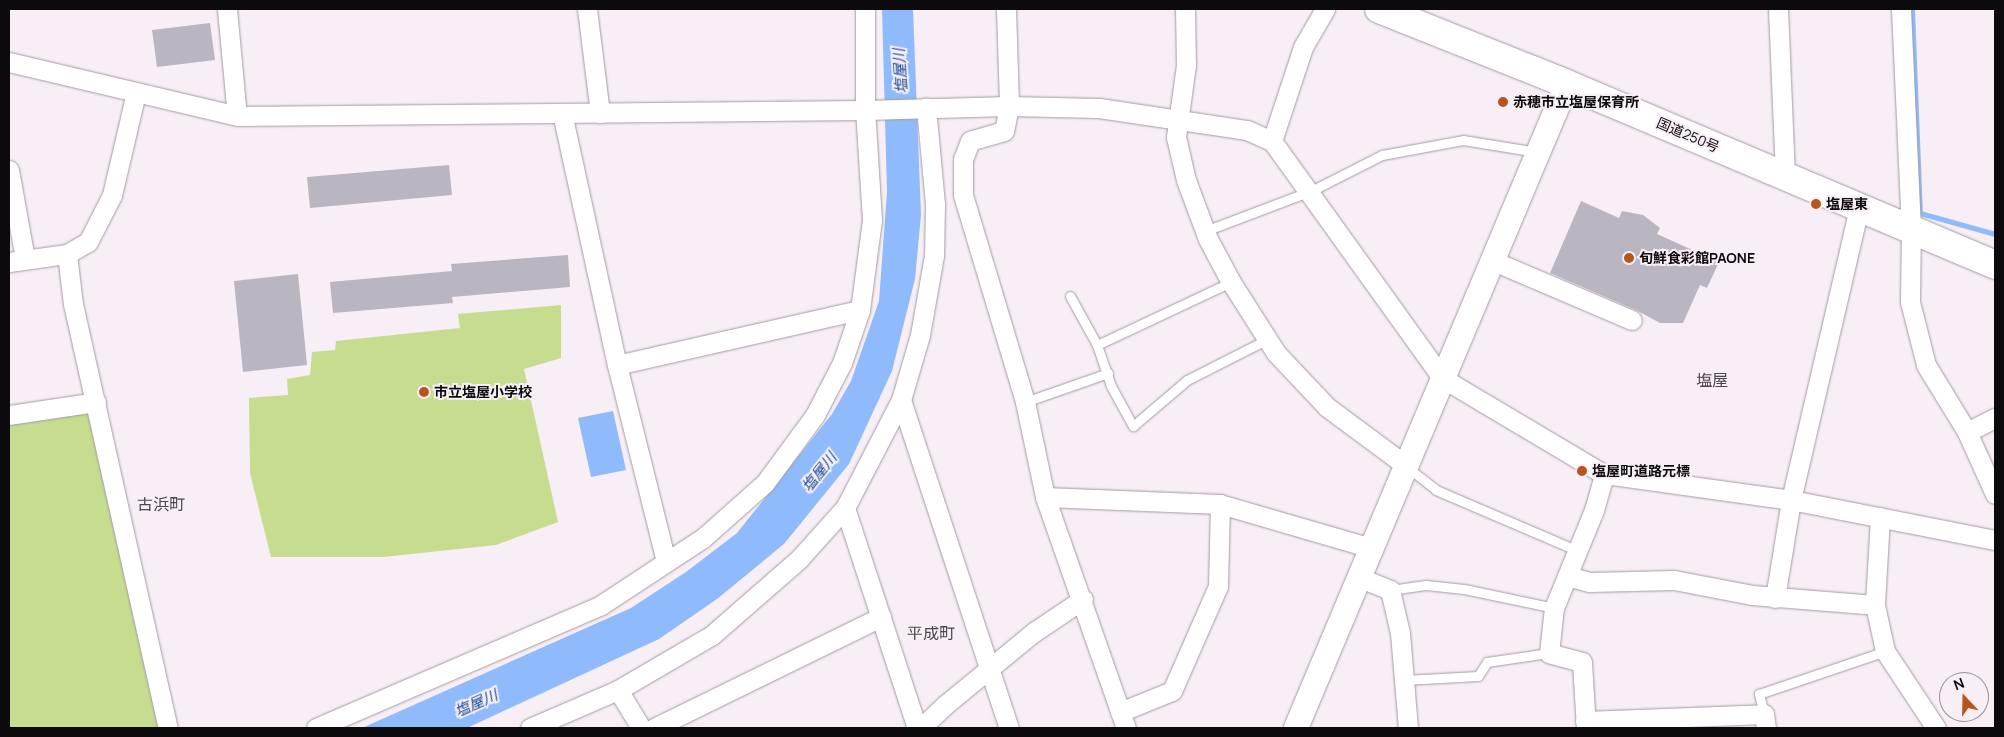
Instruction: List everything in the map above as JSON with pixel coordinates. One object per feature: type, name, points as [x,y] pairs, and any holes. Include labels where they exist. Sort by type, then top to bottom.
[{"type":"highway","name":"国道250号","points":[[1379,9],[1567,84],[1995,265]]},
{"type":"street","points":[[227,9],[237,116]]},
{"type":"street","points":[[587,9],[600,113]]},
{"type":"street","points":[[316,728],[601,605],[704,538],[765,483],[815,415],[842,363],[860,310],[872,220],[864,110],[864,9]]},
{"type":"street","points":[[1006,9],[1009,106],[1004,131],[970,141],[963,159],[963,195],[1025,402],[1046,497],[1083,599],[1123,720],[1172,691],[1218,586],[1220,504]]},
{"type":"street","points":[[1185,9],[1186,65],[1177,120],[1179,158],[1205,231],[1231,282],[1266,340],[1327,407],[1405,465]]},
{"type":"street","points":[[1272,141],[1303,47],[1325,9]]},
{"type":"street","points":[[1778,9],[1785,176]]},
{"type":"street","points":[[1901,9],[1911,229],[1910,302],[1926,365],[1967,432],[1995,494]]},
{"type":"street","points":[[9,62],[237,116],[864,110],[1009,106],[1099,108],[1248,130],[1272,141],[1311,191],[1442,378],[1604,474],[1791,500],[1995,540]]},
{"type":"street","points":[[1296,728],[1536,152],[1567,84]]},
{"type":"street","points":[[9,170],[17,261],[67,254],[88,242],[112,195],[136,93]]},
{"type":"street","points":[[530,728],[618,690],[712,635],[799,559],[844,508],[901,400],[920,335],[934,256],[935,204],[926,107]]},
{"type":"street","points":[[562,113],[617,365],[666,562]]},
{"type":"street","points":[[1775,598],[1791,500],[1859,208]]},
{"type":"street","points":[[67,254],[73,304],[168,728]]},
{"type":"street","points":[[1491,260],[1632,320]]},
{"type":"street","points":[[617,365],[860,310]]},
{"type":"street","points":[[901,400],[1009,728]]},
{"type":"street","points":[[9,415],[96,402]]},
{"type":"street","points":[[1967,432],[1995,418]]},
{"type":"street","points":[[1604,474],[1594,510],[1576,550],[1554,608],[1549,654],[1582,662],[1586,725],[1765,721]]},
{"type":"street","points":[[1046,497],[1220,504],[1371,548]]},
{"type":"street","points":[[844,508],[882,616],[917,728]]},
{"type":"street","points":[[1880,517],[1875,606],[1885,651],[1936,728]]},
{"type":"street","points":[[1358,576],[1390,590],[1400,633],[1408,728]]},
{"type":"street","points":[[1567,576],[1590,582],[1674,580],[1775,598],[1875,606]]},
{"type":"street","points":[[921,728],[1034,632],[1083,599]]},
{"type":"street","points":[[654,728],[882,616]]},
{"type":"street","points":[[618,690],[641,728]]},
{"type":"lane","points":[[1205,231],[1311,191],[1382,155],[1463,140],[1536,152]]},
{"type":"lane","points":[[1097,345],[1231,282]]},
{"type":"lane","points":[[1070,296],[1097,345],[1111,386],[1133,426],[1187,380],[1266,340]]},
{"type":"lane","points":[[1025,402],[1108,373]]},
{"type":"lane","points":[[1405,465],[1436,490],[1576,550]]},
{"type":"lane","points":[[1390,590],[1426,585],[1464,589],[1554,608]]},
{"type":"lane","points":[[1765,721],[1759,694],[1885,651]]},
{"type":"lane","points":[[1404,680],[1478,676],[1487,662],[1549,654]]},
{"type":"green space","points":[[561,305],[561,358],[524,369],[558,522],[496,545],[383,557],[271,557],[250,473],[249,398],[288,395],[287,379],[310,375],[312,352],[335,350],[336,341],[460,328],[458,314]]},
{"type":"green space","points":[[89,410],[163,728],[9,728],[9,422]]},
{"type":"water","name":"塩屋川","points":[[882,9],[913,9],[921,215],[915,279],[892,371],[849,464],[784,544],[717,599],[659,639],[467,728],[362,728],[631,608],[686,572],[737,533],[832,414],[851,381],[879,301],[887,192]]},
{"type":"water","points":[[613,411],[626,470],[591,477],[578,418]]},
{"type":"building","points":[[210,23],[215,60],[157,67],[152,30]]},
{"type":"building","points":[[449,165],[452,195],[310,208],[307,177]]},
{"type":"building","points":[[1581,201],[1619,218],[1622,211],[1643,215],[1660,228],[1657,234],[1719,262],[1707,288],[1700,285],[1683,323],[1660,323],[1636,310],[1550,273]]},
{"type":"building","points":[[568,255],[570,287],[452,297],[453,303],[333,313],[330,282],[452,271],[451,264]]},
{"type":"building","points":[[298,274],[307,365],[243,372],[234,281]]},
{"type":"waterway","points":[[1912,9],[1920,213],[1995,234]]},
{"type":"place","name":"赤穂市立塩屋保育所","points":[[1503,102]]},
{"type":"place","name":"塩屋東","points":[[1816,204]]},
{"type":"place","name":"旬鮮食彩館PAONE","points":[[1629,258]]},
{"type":"place","name":"市立塩屋小学校","points":[[424,392]]},
{"type":"place","name":"塩屋町道路元標","points":[[1582,471]]},
{"type":"district","name":"塩屋","points":[[1712,380]]},
{"type":"district","name":"古浜町","points":[[161,504]]},
{"type":"district","name":"平成町","points":[[931,633]]}]
